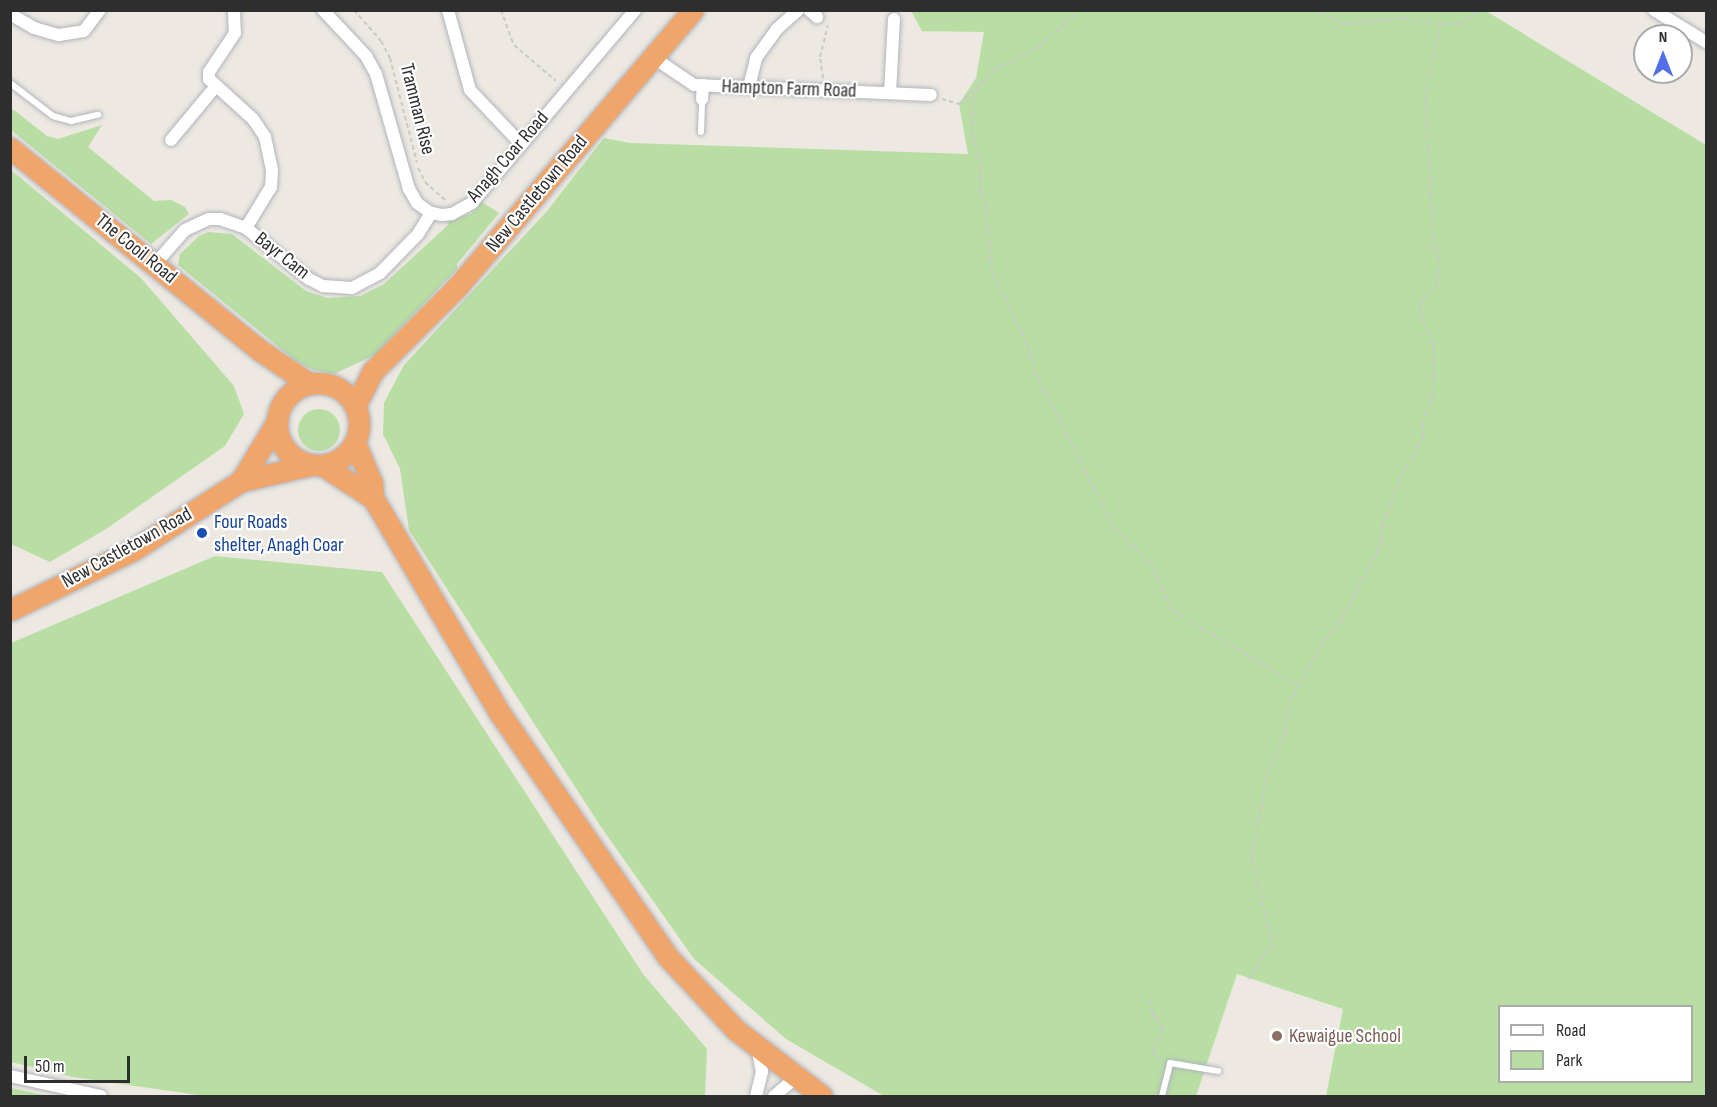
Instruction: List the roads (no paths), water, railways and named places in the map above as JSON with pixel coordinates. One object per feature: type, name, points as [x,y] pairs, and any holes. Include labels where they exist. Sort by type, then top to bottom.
[{"type":"highway","name":"New Castletown Road","points":[[373,371],[458,286],[693,10]]},
{"type":"highway","name":"The Cooil Road","points":[[10,148],[261,351],[321,384]]},
{"type":"highway","name":"The Cooil Road","points":[[261,351],[280,412]]},
{"type":"highway","points":[[241,481],[292,392],[373,371]]},
{"type":"highway","points":[[355,406],[373,371]]},
{"type":"highway","points":[[241,481],[339,459],[355,443],[359,425],[355,406],[345,393],[321,384]]},
{"type":"highway","points":[[280,412],[278,432],[288,451],[373,498]]},
{"type":"highway","points":[[355,443],[372,483],[373,498],[501,715],[668,956],[708,1004],[794,1079],[822,1096]]},
{"type":"highway","name":"New Castletown Road","points":[[10,610],[135,549],[241,481]]},
{"type":"street","points":[[10,14],[34,28],[59,35],[84,32],[100,10]]},
{"type":"street","points":[[234,10],[235,33],[209,72],[209,79],[253,119],[271,154],[271,187],[246,228]]},
{"type":"street","points":[[323,10],[366,56],[376,74],[409,189],[417,203],[431,213]]},
{"type":"street","points":[[448,10],[470,90],[521,144]]},
{"type":"street","points":[[749,87],[756,58],[777,29],[798,10]]},
{"type":"street","points":[[1654,10],[1707,42]]},
{"type":"street","name":"Anagh Coar Road","points":[[431,213],[442,215],[458,211],[472,203],[567,90],[627,13]]},
{"type":"street","points":[[890,93],[894,19]]},
{"type":"street","name":"Hampton Farm Road","points":[[654,58],[694,85],[931,95]]},
{"type":"street","points":[[171,140],[216,86]]},
{"type":"street","points":[[702,99],[703,86]]},
{"type":"street","name":"Bayr Cam","points":[[155,264],[193,225],[220,219],[246,228],[309,279],[323,286],[352,288],[380,273],[418,234],[431,213]]},
{"type":"street","points":[[756,1096],[762,1072],[757,1047]]},
{"type":"street","points":[[10,1076],[101,1096]]},
{"type":"street","points":[[774,1096],[794,1079]]},
{"type":"lane","points":[[10,83],[53,116],[71,121],[98,115]]},
{"type":"lane","points":[[701,132],[702,99]]},
{"type":"lane","points":[[1162,1096],[1170,1063],[1218,1071]]},
{"type":"place","name":"Four Roads shelter, Anagh Coar","points":[[202,533]]},
{"type":"place","name":"Kewaigue School","points":[[1277,1036]]}]
